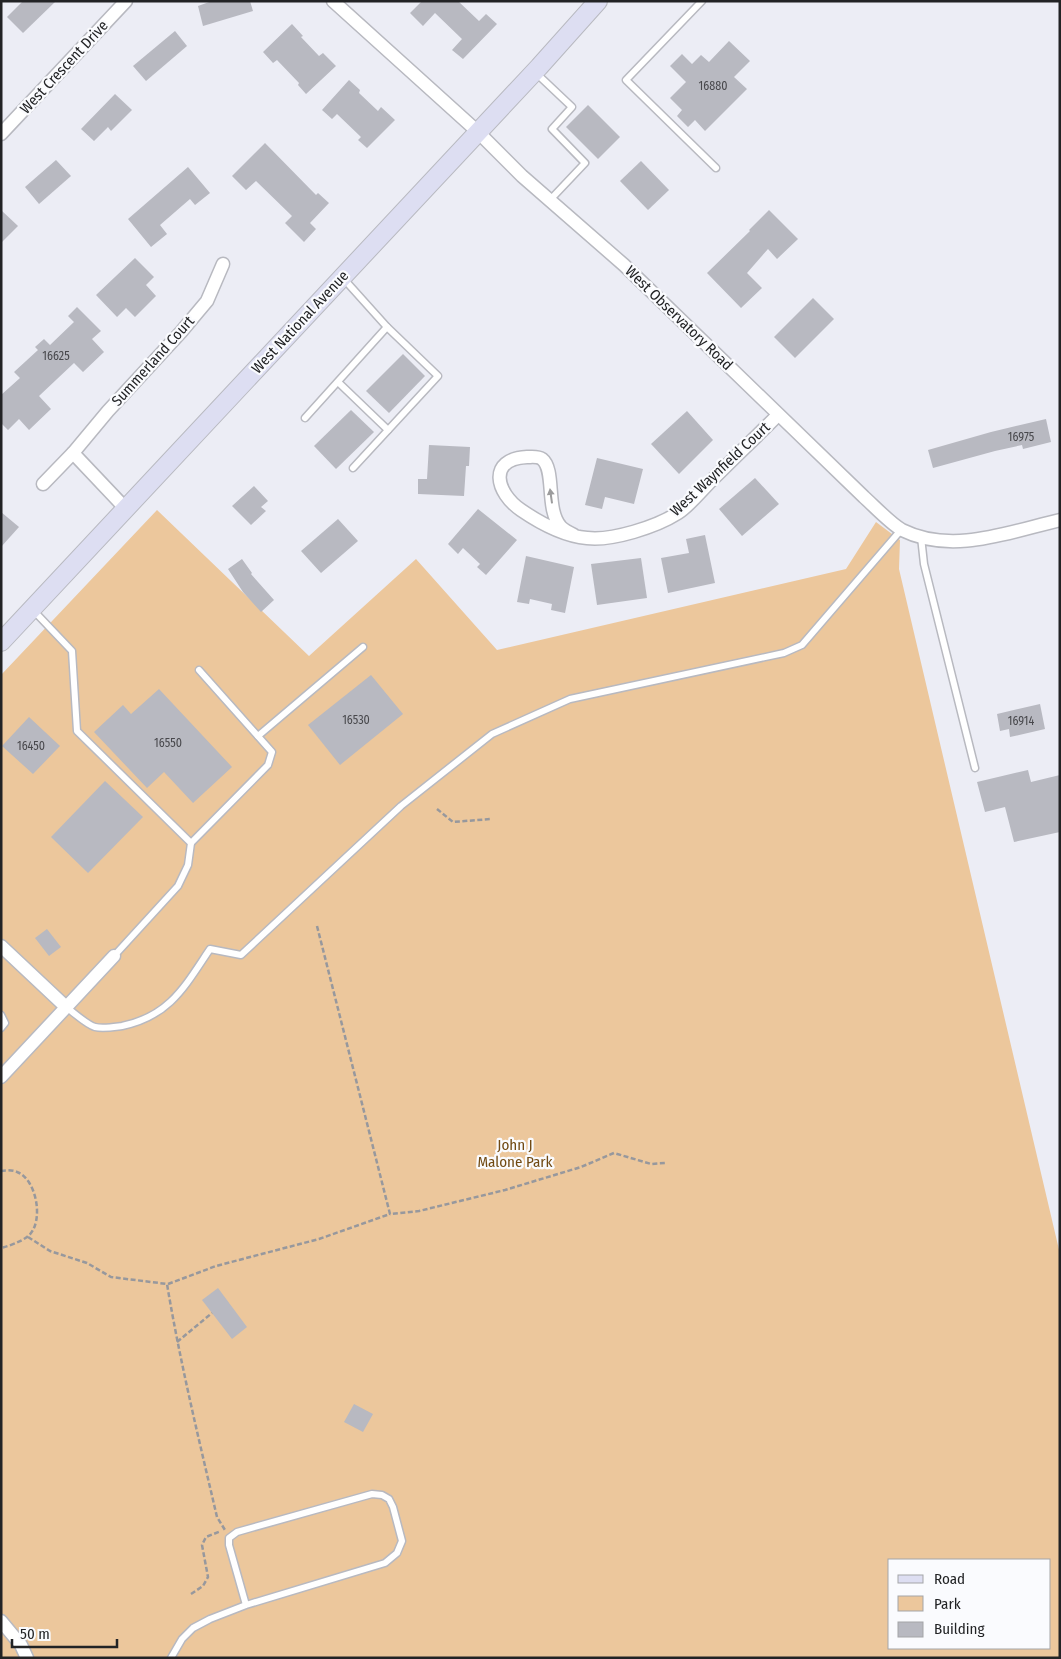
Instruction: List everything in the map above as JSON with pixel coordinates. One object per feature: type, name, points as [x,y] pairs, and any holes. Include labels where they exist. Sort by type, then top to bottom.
[{"type":"main road","name":"West National Avenue","points":[[1,642],[535,72],[598,1]]},
{"type":"street","name":"West Crescent Drive","points":[[1,134],[126,1]]},
{"type":"street","name":"West Observatory Road","points":[[333,1],[478,132],[522,176],[624,265],[900,530],[936,542],[958,542],[985,538],[1060,520]]},
{"type":"street","name":"Summerland Court","points":[[43,484],[73,453],[108,410],[181,332],[207,301],[223,264]]},
{"type":"street","name":"West Waynfield Court","points":[[574,535],[562,528],[555,518],[550,496],[549,472],[547,465],[541,458],[516,458],[507,462],[502,468],[500,477],[501,488],[506,498],[521,510],[554,530],[574,535],[587,538],[625,533],[648,527],[679,512],[778,414]]},
{"type":"street","points":[[73,453],[126,508]]},
{"type":"street","points":[[1,946],[66,1007]]},
{"type":"street","points":[[1,1077],[114,956]]},
{"type":"street","points":[[1,1621],[21,1645],[27,1658]]},
{"type":"lane","points":[[702,1],[626,80],[716,168]]},
{"type":"lane","points":[[535,72],[572,107],[552,129],[585,163],[550,200]]},
{"type":"lane","points":[[342,277],[387,327],[438,376],[353,468]]},
{"type":"lane","points":[[305,418],[387,327]]},
{"type":"lane","points":[[338,382],[388,430]]},
{"type":"lane","points":[[66,1007],[94,1027],[115,1027],[138,1022],[160,1010],[175,999],[210,949],[241,955],[402,806],[492,734],[570,699],[784,652],[802,645],[900,530]]},
{"type":"lane","points":[[921,537],[926,572],[975,768]]},
{"type":"lane","points":[[32,609],[72,650],[77,731],[191,843]]},
{"type":"lane","points":[[258,736],[363,647]]},
{"type":"lane","points":[[114,956],[178,886],[188,865],[191,843],[268,765],[272,752],[199,670]]},
{"type":"lane","points":[[1,1015],[5,1023],[1,1028]]},
{"type":"lane","points":[[171,1658],[182,1639],[193,1628],[210,1619],[246,1605],[385,1562],[397,1554],[402,1541],[389,1499],[382,1495],[372,1494],[237,1532],[229,1538],[228,1545],[246,1605]]},
{"type":"path","points":[[436,809],[452,822],[490,819]]},
{"type":"path","points":[[317,926],[390,1214]]},
{"type":"path","points":[[28,1237],[50,1251],[87,1262],[112,1276],[167,1284],[216,1266],[319,1239],[390,1214],[419,1211],[489,1194],[581,1167],[614,1153],[651,1164],[665,1163]]},
{"type":"path","points":[[1,1171],[18,1172],[27,1180],[37,1205],[37,1219],[28,1237],[1,1248]]},
{"type":"path","points":[[167,1284],[177,1342],[217,1517],[229,1538]]},
{"type":"path","points":[[177,1342],[212,1313]]},
{"type":"path","points":[[191,1594],[203,1586],[208,1577],[202,1544],[206,1537],[224,1530]]},
{"type":"green space","name":"John J Malone Park","points":[[157,510],[309,656],[416,559],[497,650],[846,569],[876,522],[900,540],[899,569],[1060,1254],[1060,1658],[1,1658],[1,675]]},
{"type":"building","points":[[23,1],[56,1],[23,33],[7,17]]},
{"type":"building","points":[[212,1],[250,1],[253,11],[203,26],[198,6]]},
{"type":"building","points":[[422,1],[458,1],[479,21],[486,14],[497,24],[463,59],[452,50],[462,39],[435,13],[423,26],[410,13]]},
{"type":"building","points":[[292,24],[303,36],[301,37],[319,56],[323,53],[336,66],[306,94],[298,85],[299,83],[277,60],[273,63],[263,52]]},
{"type":"building","points":[[175,31],[187,46],[146,81],[133,66]]},
{"type":"building","points":[[729,41],[750,61],[734,77],[747,89],[705,131],[695,120],[688,127],[677,116],[682,110],[670,98],[686,82],[670,66],[682,54],[692,64],[701,55],[709,62]]},
{"type":"building","points":[[349,80],[360,90],[359,93],[378,111],[381,107],[395,120],[367,148],[358,140],[361,137],[337,114],[332,119],[322,110]]},
{"type":"building","points":[[115,94],[132,110],[111,131],[108,127],[94,141],[81,129]]},
{"type":"building","points":[[588,105],[620,137],[598,159],[566,127]]},
{"type":"building","points":[[265,143],[316,195],[318,193],[329,203],[310,223],[316,229],[304,242],[285,223],[292,216],[256,181],[246,190],[232,176]]},
{"type":"building","points":[[56,160],[71,176],[39,204],[25,187]]},
{"type":"building","points":[[641,161],[669,190],[648,210],[620,181]]},
{"type":"building","points":[[188,167],[210,193],[195,205],[190,199],[160,225],[167,234],[151,247],[128,219]]},
{"type":"building","points":[[1,210],[18,226],[1,243]]},
{"type":"building","points":[[769,210],[798,239],[777,259],[768,249],[747,273],[762,288],[741,308],[707,273]]},
{"type":"building","points":[[135,258],[154,277],[146,285],[156,296],[135,317],[126,308],[117,317],[96,295]]},
{"type":"building","points":[[813,298],[834,319],[795,358],[774,337]]},
{"type":"building","points":[[77,307],[101,331],[92,339],[104,352],[83,372],[74,363],[39,396],[51,409],[29,430],[19,419],[8,430],[1,423],[1,395],[20,378],[14,372],[38,350],[35,347],[44,339],[50,345],[74,322],[68,316]]},
{"type":"building","points":[[403,354],[425,376],[389,413],[366,391]]},
{"type":"building","points":[[351,410],[374,432],[336,469],[314,446]]},
{"type":"building","points":[[687,411],[713,440],[679,474],[651,444]]},
{"type":"building","points":[[1046,419],[1051,442],[1023,449],[1022,445],[933,468],[928,450]]},
{"type":"building","points":[[429,445],[470,447],[469,466],[466,466],[464,496],[418,494],[418,479],[427,479]]},
{"type":"building","points":[[597,458],[643,469],[634,504],[605,497],[602,509],[585,505]]},
{"type":"building","points":[[755,478],[779,504],[742,536],[719,509]]},
{"type":"building","points":[[254,486],[268,501],[261,507],[266,511],[251,525],[232,506]]},
{"type":"building","points":[[478,509],[517,540],[486,575],[477,567],[480,564],[463,548],[458,554],[448,544]]},
{"type":"building","points":[[1,512],[19,527],[1,547]]},
{"type":"building","points":[[338,519],[358,541],[321,573],[301,551]]},
{"type":"building","points":[[705,535],[715,583],[668,593],[661,558],[689,553],[686,539]]},
{"type":"building","points":[[526,556],[574,567],[565,613],[551,610],[552,604],[530,599],[529,604],[517,602]]},
{"type":"building","points":[[641,558],[647,598],[597,605],[591,564]]},
{"type":"building","points":[[242,559],[251,574],[274,600],[261,612],[243,592],[228,569]]},
{"type":"building","points":[[371,675],[403,714],[340,765],[308,725]]},
{"type":"building","points":[[159,689],[232,767],[193,803],[164,772],[147,788],[94,732],[123,705],[131,714]]},
{"type":"building","points":[[1040,704],[1045,729],[1010,737],[1009,729],[1000,731],[997,714]]},
{"type":"building","points":[[29,717],[60,746],[33,774],[2,746]]},
{"type":"building","points":[[1028,770],[1031,782],[1060,775],[1060,832],[1014,842],[1005,807],[985,812],[977,782]]},
{"type":"building","points":[[105,781],[143,817],[88,873],[51,837]]},
{"type":"building","points":[[47,929],[61,947],[49,956],[35,938]]},
{"type":"building","points":[[218,1288],[247,1327],[232,1339],[202,1300]]},
{"type":"building","points":[[354,1404],[373,1414],[363,1432],[344,1422]]}]
